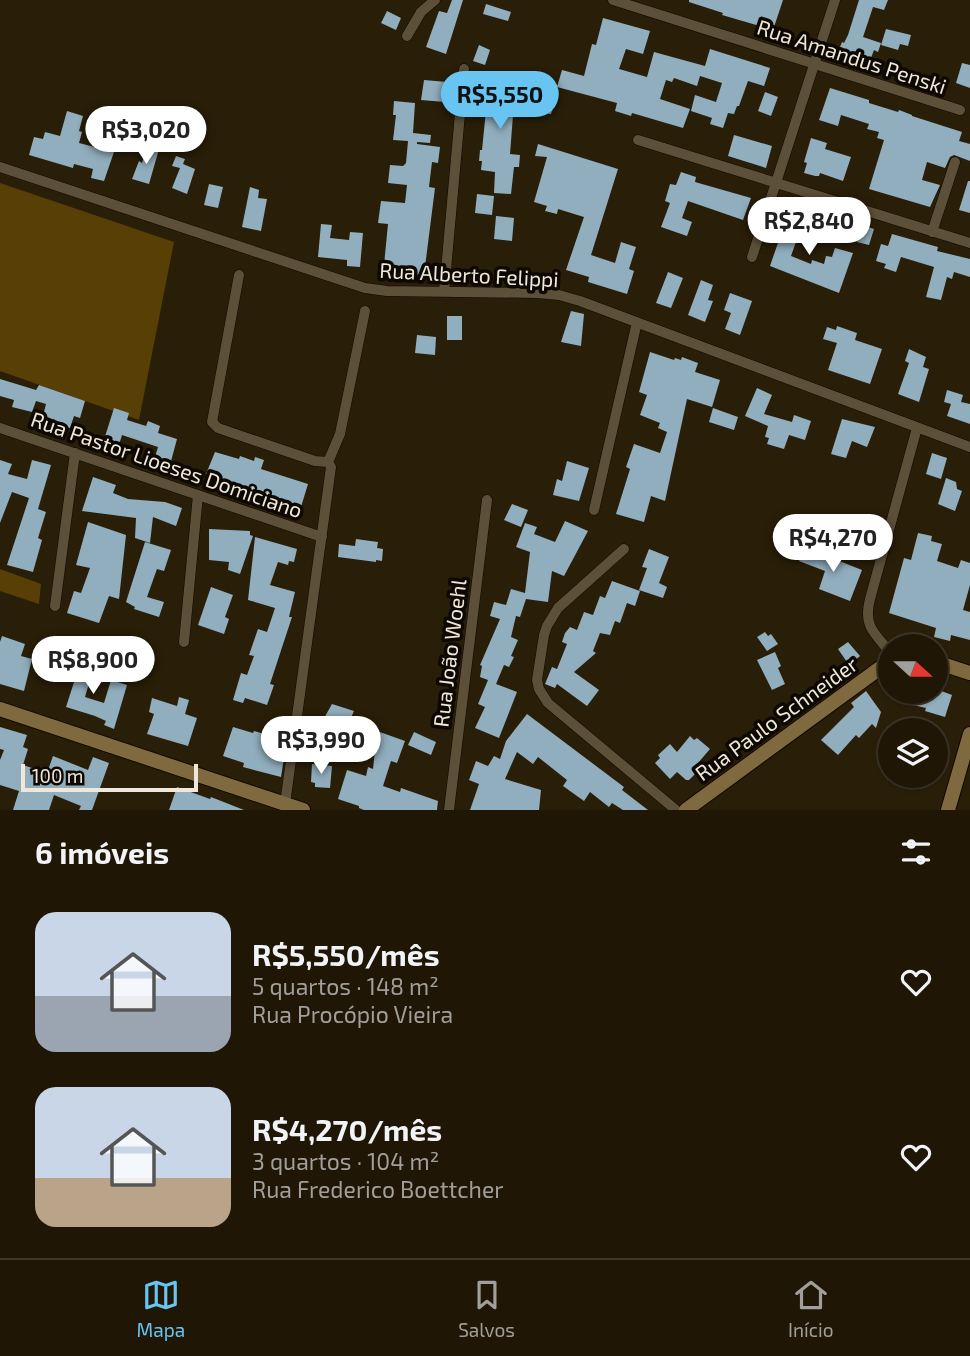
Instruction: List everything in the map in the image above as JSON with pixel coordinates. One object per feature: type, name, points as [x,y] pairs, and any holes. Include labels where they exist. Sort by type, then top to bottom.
[{"type":"street","points":[[407,36],[421,12],[435,0]]},
{"type":"street","name":"Rua Amandus Penski","points":[[613,0],[960,110]]},
{"type":"street","points":[[752,257],[835,0]]},
{"type":"street","points":[[444,292],[464,69]]},
{"type":"street","points":[[638,140],[970,243]]},
{"type":"street","points":[[932,232],[955,162]]},
{"type":"street","name":"Rua Alberto Felippi","points":[[0,167],[365,288],[387,291],[559,295],[970,447]]},
{"type":"street","points":[[239,275],[212,422],[218,428],[330,465]]},
{"type":"street","points":[[285,804],[330,465],[340,434],[365,311]]},
{"type":"street","points":[[594,510],[637,322]]},
{"type":"street","name":"Rua Pastor Lioeses Domiciano","points":[[0,428],[322,537]]},
{"type":"street","points":[[878,637],[869,626],[867,617],[870,599],[917,428]]},
{"type":"street","points":[[55,606],[75,453]]},
{"type":"street","points":[[184,642],[198,495]]},
{"type":"street","name":"Rua João Woehl","points":[[449,810],[487,500]]},
{"type":"street","points":[[624,549],[553,615],[544,635],[537,680],[548,703],[676,810]]},
{"type":"street","points":[[948,666],[970,673]]},
{"type":"street","name":"Rua Paulo Schneider","points":[[686,810],[878,670]]},
{"type":"street","points":[[0,709],[303,810]]},
{"type":"street","points":[[948,810],[970,734]]},
{"type":"shaded area","points":[[0,183],[174,242],[139,420],[0,371]]},
{"type":"shaded area","points":[[0,569],[41,584],[39,604],[0,591]]},
{"type":"building","points":[[452,0],[463,0],[446,54],[426,47],[439,11],[447,13]]},
{"type":"building","points":[[689,0],[783,0],[773,30],[722,15],[723,13]]},
{"type":"building","points":[[859,0],[888,0],[884,10],[873,7],[863,37],[881,43],[878,52],[874,50],[871,58],[864,55],[862,60],[838,52],[848,35]]},
{"type":"building","points":[[486,4],[511,12],[508,21],[483,14]]},
{"type":"building","points":[[387,11],[401,18],[396,30],[381,23]]},
{"type":"building","points":[[603,18],[650,31],[643,54],[626,49],[619,69],[647,77],[654,52],[705,66],[710,49],[770,68],[764,86],[748,81],[739,106],[734,114],[728,113],[723,128],[710,124],[712,118],[691,111],[695,95],[716,102],[722,83],[700,76],[697,86],[674,78],[672,82],[666,80],[660,99],[690,109],[683,128],[632,113],[631,116],[615,111],[617,103],[557,87],[562,70],[584,76],[592,44],[596,45]]},
{"type":"building","points":[[886,29],[911,35],[908,46],[900,44],[898,50],[881,45]]},
{"type":"building","points":[[479,45],[490,50],[485,65],[473,61]]},
{"type":"building","points":[[962,63],[970,65],[970,88],[956,83]]},
{"type":"building","points":[[478,77],[521,83],[518,116],[513,115],[510,154],[520,155],[519,167],[514,167],[511,194],[494,193],[495,172],[481,170],[482,161],[479,161],[488,91],[477,89]]},
{"type":"building","points":[[424,80],[447,82],[445,102],[421,100]]},
{"type":"building","points":[[830,88],[962,132],[959,141],[970,144],[970,161],[954,155],[950,157],[945,168],[927,162],[922,180],[940,185],[930,207],[869,189],[884,140],[877,138],[879,132],[867,129],[869,124],[841,115],[838,126],[819,120]]},
{"type":"building","points":[[546,90],[557,94],[551,114],[540,113]]},
{"type":"building","points":[[765,92],[778,97],[771,116],[758,111]]},
{"type":"building","points":[[394,101],[415,103],[413,133],[431,135],[430,143],[417,144],[440,147],[438,163],[432,162],[429,187],[435,188],[424,275],[407,274],[407,267],[384,265],[388,224],[378,223],[381,201],[405,203],[407,185],[388,183],[390,165],[403,166],[406,163],[408,141],[393,140],[396,115],[393,115]]},
{"type":"building","points":[[67,111],[83,116],[79,143],[114,152],[104,181],[91,178],[93,169],[74,164],[73,168],[29,155],[34,137],[43,139],[45,132],[60,136]]},
{"type":"building","points":[[734,135],[772,146],[766,168],[728,156]]},
{"type":"building","points":[[811,138],[827,143],[825,149],[851,157],[843,181],[820,173],[815,176],[804,173],[807,163],[804,162]]},
{"type":"building","points":[[538,144],[618,169],[591,255],[615,263],[621,242],[636,247],[629,269],[634,271],[627,294],[588,282],[589,277],[566,270],[584,217],[558,209],[557,214],[545,211],[547,206],[534,202],[547,157],[535,156]]},
{"type":"building","points":[[147,146],[159,149],[149,184],[132,179],[139,161],[142,163]]},
{"type":"building","points":[[176,156],[185,159],[183,164],[195,169],[187,194],[172,188],[180,168],[172,166]]},
{"type":"building","points":[[681,172],[696,177],[695,182],[751,198],[743,220],[688,201],[682,218],[692,222],[687,236],[661,227],[670,203],[665,201],[670,184],[676,185]]},
{"type":"building","points":[[970,181],[970,213],[959,210]]},
{"type":"building","points":[[209,184],[223,187],[218,208],[204,205]]},
{"type":"building","points":[[250,187],[259,190],[258,198],[267,199],[261,231],[242,227]]},
{"type":"building","points":[[477,194],[494,196],[492,215],[475,213]]},
{"type":"building","points":[[791,205],[807,211],[791,256],[811,264],[812,260],[824,264],[826,256],[832,257],[835,248],[853,253],[839,293],[770,266]]},
{"type":"building","points":[[496,216],[514,218],[512,241],[494,239]]},
{"type":"building","points":[[321,224],[332,225],[330,238],[349,240],[350,232],[363,233],[360,267],[347,266],[347,260],[318,257]]},
{"type":"building","points":[[863,225],[874,229],[869,245],[857,242]]},
{"type":"building","points":[[892,234],[938,247],[937,251],[970,259],[970,277],[954,272],[952,279],[947,277],[941,300],[926,297],[934,267],[901,257],[896,272],[884,268],[886,264],[876,261],[881,244],[888,246]]},
{"type":"building","points":[[668,272],[683,278],[671,308],[656,303]]},
{"type":"building","points":[[701,280],[713,285],[708,300],[713,301],[705,322],[688,315]]},
{"type":"building","points":[[730,293],[752,301],[740,335],[725,329],[731,313],[724,310]]},
{"type":"building","points":[[571,311],[584,314],[581,346],[561,342]]},
{"type":"building","points":[[447,316],[462,316],[462,340],[447,340]]},
{"type":"building","points":[[837,326],[857,333],[855,340],[882,349],[870,384],[828,370],[837,343],[823,339],[827,327],[836,330]]},
{"type":"building","points":[[417,335],[436,337],[435,355],[415,353]]},
{"type":"building","points":[[909,349],[926,357],[923,367],[929,369],[919,402],[898,394],[909,363],[905,361]]},
{"type":"building","points":[[650,352],[674,360],[681,360],[682,357],[698,363],[695,372],[720,380],[712,407],[687,399],[665,501],[651,496],[644,522],[616,514],[630,469],[626,467],[634,444],[660,453],[667,432],[658,428],[660,423],[640,415],[647,395],[639,392]]},
{"type":"building","points":[[0,379],[36,390],[39,385],[85,401],[80,418],[74,416],[70,428],[54,424],[55,420],[43,416],[46,404],[36,401],[32,412],[12,407],[14,400],[0,396]]},
{"type":"building","points":[[757,388],[772,395],[764,414],[792,422],[794,415],[811,421],[805,440],[789,435],[784,449],[767,444],[769,438],[765,437],[768,426],[745,416]]},
{"type":"building","points":[[947,390],[963,395],[961,402],[970,404],[970,424],[947,416],[951,404],[944,402]]},
{"type":"building","points":[[114,408],[129,413],[127,420],[146,426],[148,421],[160,426],[158,433],[177,439],[170,465],[154,460],[158,447],[122,435],[118,448],[103,443]]},
{"type":"building","points":[[713,408],[738,417],[734,430],[709,422]]},
{"type":"building","points":[[842,419],[875,427],[867,447],[852,441],[846,458],[831,454]]},
{"type":"building","points":[[215,452],[239,459],[240,456],[254,461],[255,457],[264,460],[261,469],[308,484],[301,507],[206,474]]},
{"type":"building","points":[[932,453],[947,458],[941,479],[926,474]]},
{"type":"building","points":[[0,460],[12,464],[8,474],[27,479],[32,460],[51,465],[38,509],[46,512],[38,538],[42,540],[33,572],[7,565],[29,498],[12,492],[0,523]]},
{"type":"building","points":[[567,461],[589,468],[579,501],[553,495],[557,479],[562,481]]},
{"type":"building","points":[[93,477],[116,485],[113,493],[128,499],[165,502],[182,508],[176,526],[153,517],[150,543],[135,538],[136,518],[82,511]]},
{"type":"building","points":[[946,478],[956,482],[957,489],[962,491],[955,511],[938,504]]},
{"type":"building","points":[[512,504],[528,510],[521,527],[504,520]]},
{"type":"building","points":[[565,521],[588,531],[564,576],[552,571],[548,602],[526,599],[520,617],[516,616],[511,637],[518,640],[511,656],[514,657],[509,667],[504,665],[496,684],[517,692],[499,738],[475,728],[485,707],[478,704],[488,680],[480,677],[480,665],[500,619],[490,616],[494,602],[506,605],[511,589],[525,593],[530,552],[516,547],[525,523],[537,527],[534,534],[555,542]]},
{"type":"building","points":[[88,522],[126,535],[119,599],[109,596],[99,623],[67,613],[74,591],[81,593],[90,568],[76,565]]},
{"type":"building","points":[[209,529],[250,531],[253,536],[240,574],[228,570],[229,562],[209,560]]},
{"type":"building","points":[[918,533],[932,536],[931,541],[942,544],[937,561],[958,568],[961,560],[970,563],[970,585],[963,610],[970,612],[970,640],[951,635],[948,640],[948,634],[935,634],[936,628],[889,613],[904,558],[911,560]]},
{"type":"building","points":[[255,537],[297,549],[294,562],[289,561],[288,565],[278,562],[270,585],[295,592],[289,617],[292,617],[270,684],[274,685],[267,705],[245,698],[243,703],[233,700],[241,673],[247,675],[254,656],[249,655],[258,629],[267,632],[275,608],[248,600]]},
{"type":"building","points":[[356,539],[378,542],[377,548],[383,549],[382,561],[338,557],[339,544],[355,546]]},
{"type":"building","points":[[145,542],[171,550],[164,571],[157,569],[147,597],[164,602],[159,617],[134,609],[135,607],[126,602]]},
{"type":"building","points":[[804,547],[862,570],[850,601],[819,589],[825,571],[799,561]]},
{"type":"building","points":[[649,549],[669,557],[659,583],[667,587],[663,598],[639,590],[647,568],[642,567]]},
{"type":"building","points":[[612,581],[640,591],[635,606],[627,603],[620,623],[615,621],[610,635],[600,633],[593,651],[596,653],[574,672],[599,690],[587,706],[557,684],[555,688],[545,684],[552,667],[557,669],[567,644],[562,642],[565,633],[570,627],[577,630],[584,612],[593,615],[600,596],[605,598]]},
{"type":"building","points":[[211,587],[233,595],[225,617],[229,619],[224,634],[198,625]]},
{"type":"building","points":[[765,632],[768,636],[771,634],[778,644],[767,651],[757,637]]},
{"type":"building","points":[[2,636],[25,644],[21,656],[32,659],[24,691],[0,684]]},
{"type":"building","points":[[97,637],[109,641],[103,659],[91,655]]},
{"type":"building","points":[[848,642],[860,656],[849,665],[838,649]]},
{"type":"building","points":[[775,652],[785,684],[772,690],[757,660]]},
{"type":"building","points":[[57,663],[92,673],[85,697],[104,703],[111,680],[127,685],[114,729],[104,725],[106,721],[66,707],[75,679],[54,673]]},
{"type":"building","points":[[866,691],[881,712],[876,728],[872,724],[859,738],[856,735],[838,755],[821,740],[854,707],[851,703]]},
{"type":"building","points":[[948,694],[952,695],[945,717],[925,711],[926,708],[909,704],[948,704]]},
{"type":"building","points":[[179,697],[189,700],[185,714],[197,718],[188,746],[147,734],[154,714],[149,712],[152,698],[177,706]]},
{"type":"building","points":[[332,704],[354,711],[345,731],[323,720]]},
{"type":"building","points":[[527,714],[624,787],[622,790],[648,810],[623,810],[612,803],[609,807],[590,792],[584,801],[563,786],[567,780],[538,757],[533,764],[517,752],[505,779],[541,790],[539,810],[470,810],[479,784],[469,780],[476,761],[488,766],[494,756],[500,759],[506,741]]},
{"type":"building","points":[[0,727],[27,735],[23,747],[28,749],[23,765],[47,773],[53,756],[88,770],[93,757],[109,763],[92,810],[79,810],[81,806],[54,795],[49,810],[13,810],[19,791],[0,785],[0,760],[4,750],[0,749]]},
{"type":"building","points":[[233,727],[275,737],[273,743],[286,745],[281,777],[243,767],[244,763],[223,756]]},
{"type":"building","points":[[377,731],[405,741],[397,763],[391,761],[383,786],[400,792],[401,788],[438,801],[437,810],[364,810],[338,799],[347,770],[366,776],[368,767],[373,769]]},
{"type":"building","points":[[414,732],[436,742],[431,755],[408,745]]},
{"type":"building","points":[[690,736],[694,740],[697,738],[710,749],[698,763],[702,767],[689,780],[677,772],[670,779],[655,763],[660,758],[658,755],[670,744],[677,752]]},
{"type":"building","points":[[312,764],[332,766],[330,788],[315,787],[315,783],[311,782]]},
{"type":"building","points":[[177,787],[210,799],[211,797],[244,810],[169,810]]}]
